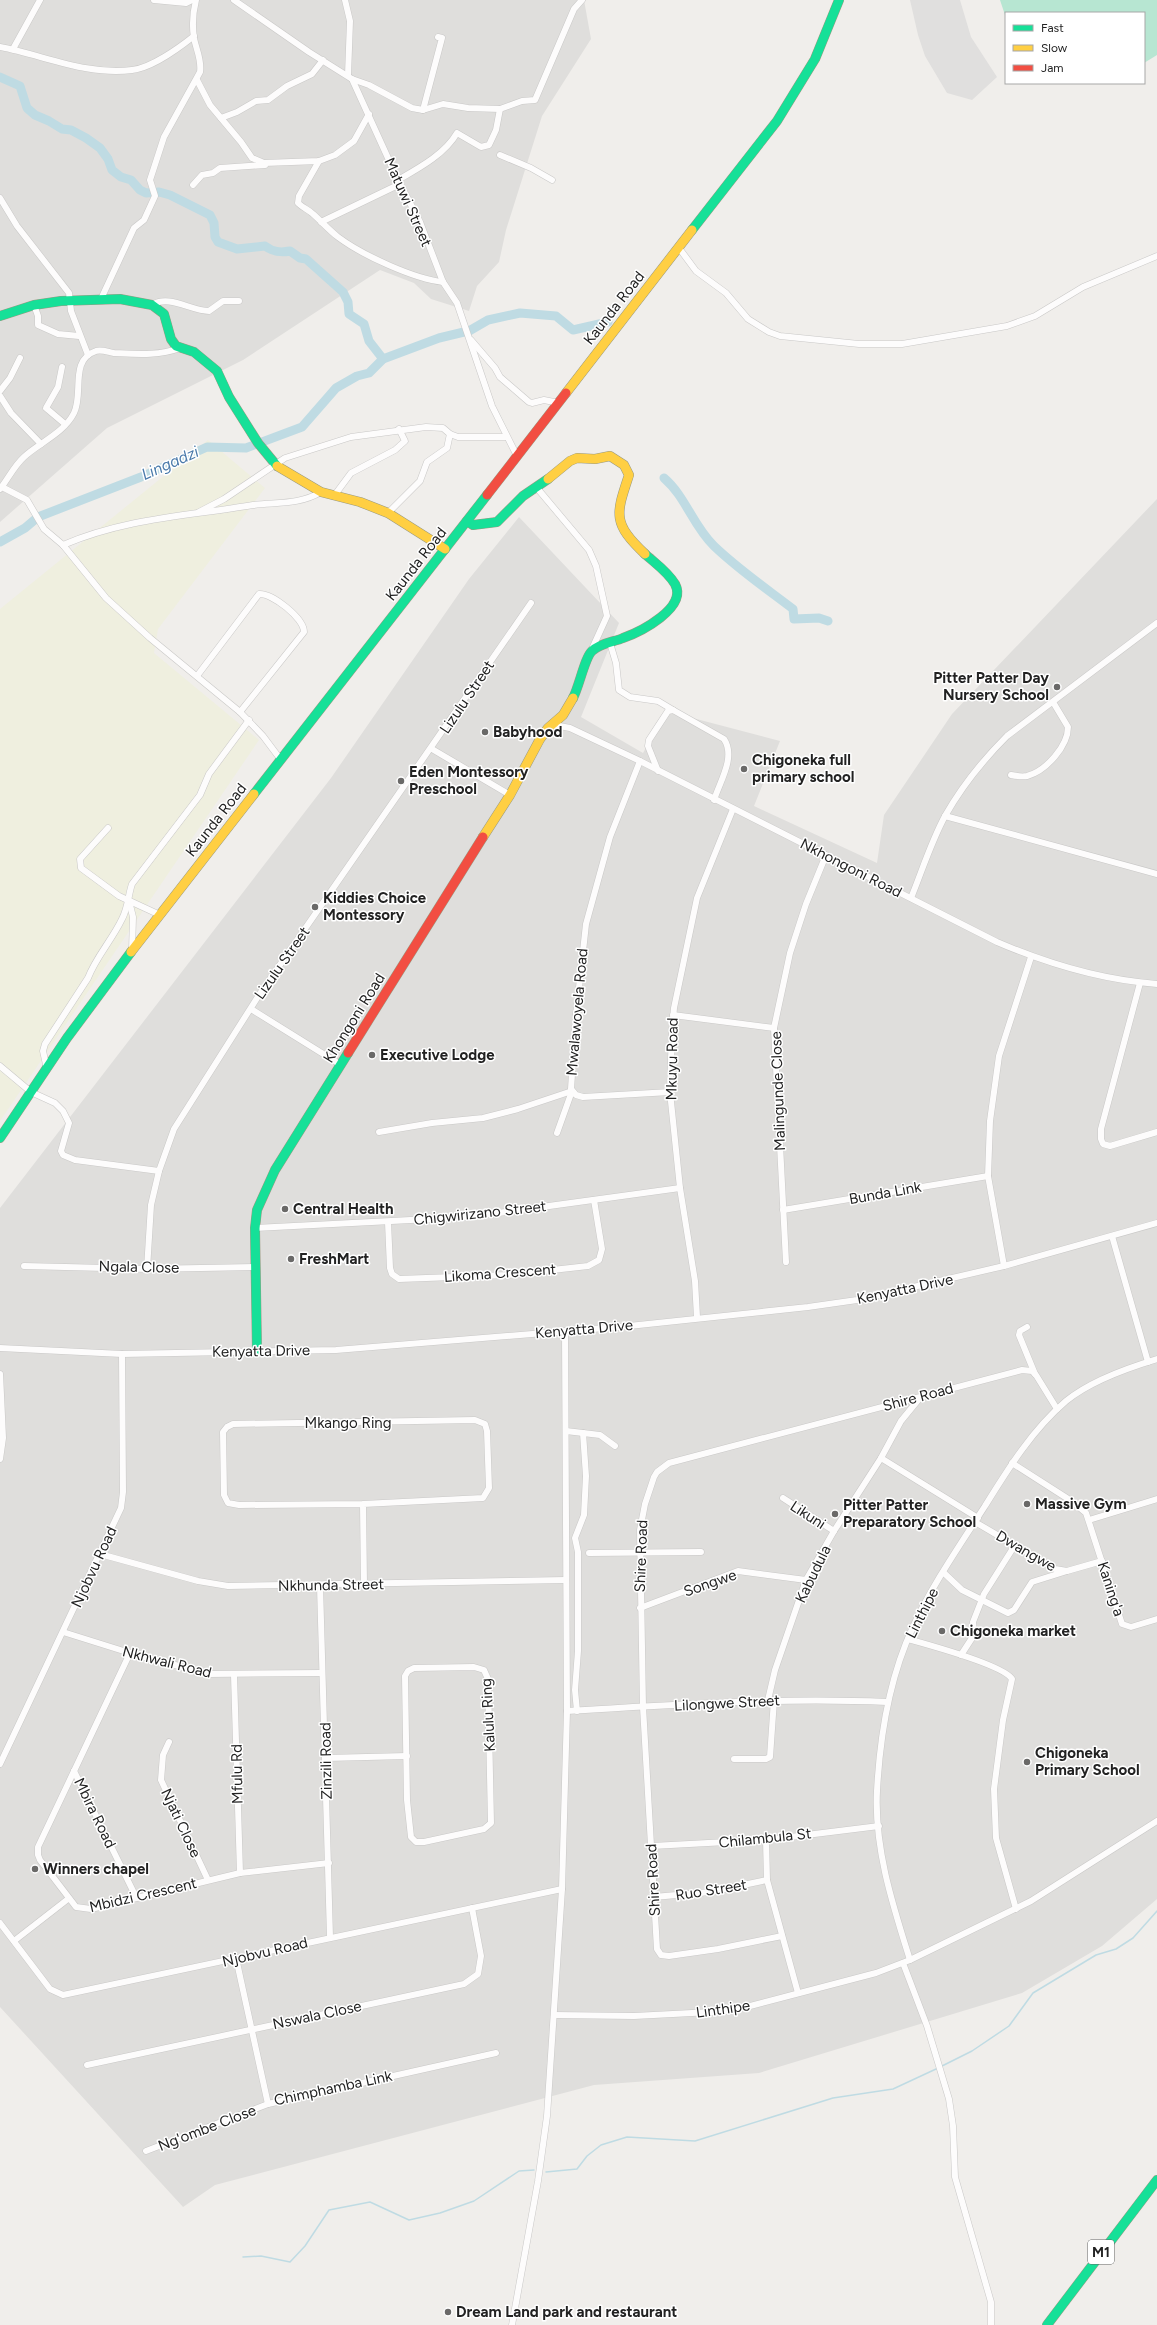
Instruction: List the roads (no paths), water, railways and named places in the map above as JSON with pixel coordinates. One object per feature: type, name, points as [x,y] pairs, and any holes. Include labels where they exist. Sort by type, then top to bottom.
[{"type":"main road","name":"Kaunda Road","points":[[0,1138],[47,1069],[132,951],[559,403],[786,108],[815,59],[839,0]]},
{"type":"main road","points":[[0,316],[34,305],[71,301],[101,299],[132,300],[152,305],[164,314],[172,339],[180,348],[194,352],[217,371],[229,397],[258,443],[275,465],[296,479],[321,492],[360,502],[388,513],[445,549]]},
{"type":"main road","points":[[467,521],[473,524],[497,522],[523,496],[537,488],[570,460],[578,458],[594,459],[610,456],[628,469],[629,475],[618,506],[620,524],[627,537],[673,579],[677,586],[677,592],[668,609],[653,624],[610,643],[598,646],[591,652]]},
{"type":"main road","name":"Khongoni Road","points":[[257,1351],[255,1228],[257,1210],[273,1175],[510,795],[544,733],[567,711],[583,676],[591,652]]},
{"type":"main road","name":"M1","points":[[1047,2325],[1157,2180]]},
{"type":"street","points":[[14,49],[40,0]]},
{"type":"street","points":[[154,0],[186,3],[192,0]]},
{"type":"street","points":[[101,299],[134,228],[144,220],[154,196],[151,186],[152,175],[164,137],[197,80],[201,64],[194,36],[196,0]]},
{"type":"street","points":[[234,0],[350,77],[369,84],[412,108],[423,110],[443,104],[468,108],[500,109],[522,101],[535,100],[574,9],[582,0]]},
{"type":"street","points":[[345,0],[350,21],[350,77]]},
{"type":"street","points":[[0,46],[78,66],[107,70],[134,70],[177,50],[194,36]]},
{"type":"street","points":[[423,110],[440,51],[442,38],[438,37]]},
{"type":"street","points":[[221,118],[237,112],[256,100],[268,100],[287,86],[312,74],[323,60]]},
{"type":"street","name":"Matuwi Street","points":[[350,77],[369,114],[399,182],[420,222],[443,282],[457,303],[481,376],[506,437],[517,456]]},
{"type":"street","points":[[197,80],[205,92],[208,102],[252,158],[272,164]]},
{"type":"street","points":[[320,222],[399,182],[452,142],[457,133],[481,147],[489,145],[496,130],[500,109]]},
{"type":"street","points":[[193,185],[204,173],[213,173],[220,168],[319,161],[335,155],[350,145],[369,114]]},
{"type":"street","points":[[500,156],[531,168],[552,180]]},
{"type":"street","points":[[319,161],[298,200],[301,206],[339,238],[359,250],[406,272],[432,281],[443,282]]},
{"type":"street","points":[[0,198],[17,226],[69,293],[71,311],[79,336],[88,355]]},
{"type":"street","points":[[679,248],[696,271],[726,293],[748,319],[769,332],[780,336],[867,345],[911,343],[1016,323],[1049,309],[1083,287],[1157,256]]},
{"type":"street","points":[[152,305],[161,300],[195,310],[209,312],[224,301],[239,301]]},
{"type":"street","points":[[34,305],[38,316],[38,325],[58,334],[79,336]]},
{"type":"street","points":[[470,339],[495,368],[500,377],[529,402],[532,403],[544,400],[559,403]]},
{"type":"street","points":[[180,348],[172,352],[146,354],[101,350],[88,355],[78,371],[78,398],[75,409],[65,424],[23,458],[1,488],[27,500],[44,529],[63,545],[106,598],[150,638],[249,720],[269,743],[280,760]]},
{"type":"street","points":[[0,391],[10,378],[20,358]]},
{"type":"street","points":[[62,367],[58,386],[46,408],[65,424]]},
{"type":"street","points":[[0,396],[11,413],[41,444]]},
{"type":"street","points":[[200,512],[224,499],[285,458],[351,437],[399,429],[439,427],[458,437],[506,437]]},
{"type":"street","points":[[334,496],[351,472],[395,450],[405,441],[399,429]]},
{"type":"street","points":[[388,513],[420,481],[427,462],[447,448],[450,434]]},
{"type":"street","points":[[537,488],[589,550],[595,561],[607,616],[591,652]]},
{"type":"street","points":[[63,545],[95,533],[143,520],[255,505],[292,503],[312,498],[321,492]]},
{"type":"street","points":[[197,676],[259,594],[267,595],[299,619],[304,627],[304,632],[240,712]]},
{"type":"street","name":"Lizulu Street","points":[[147,1269],[151,1205],[159,1171],[174,1129],[251,1009],[432,749],[531,603]]},
{"type":"street","points":[[911,898],[945,816],[972,775],[990,753],[1007,736],[1157,623]]},
{"type":"street","points":[[610,643],[616,663],[619,690],[630,697],[658,701],[724,739],[729,747],[730,755],[714,800]]},
{"type":"street","points":[[1011,775],[1028,776],[1038,770],[1057,754],[1065,744],[1068,727],[1053,702]]},
{"type":"street","points":[[658,771],[648,746],[649,740],[668,711],[673,710]]},
{"type":"street","points":[[47,1069],[43,1051],[45,1044],[88,978],[92,968],[122,919],[134,880],[200,795],[209,774],[249,720]]},
{"type":"street","name":"Nkhongoni Road","points":[[554,725],[570,728],[640,761],[733,810],[826,855],[997,942],[1032,957],[1083,972],[1140,983],[1157,984]]},
{"type":"street","points":[[432,749],[510,795]]},
{"type":"street","name":"Mwalawoyela Road","points":[[640,761],[610,837],[586,924],[576,1015],[571,1079],[572,1091],[583,1097],[670,1092]]},
{"type":"street","name":"Mkuyu Road","points":[[697,1317],[695,1282],[680,1188],[670,1092],[673,1015],[697,898],[733,810]]},
{"type":"street","points":[[945,816],[1157,874]]},
{"type":"street","points":[[108,828],[80,859],[79,866],[88,875],[119,896],[160,915]]},
{"type":"street","name":"Malingunde Close","points":[[786,1262],[774,1028],[793,943],[806,904],[826,855]]},
{"type":"street","points":[[129,900],[132,917],[132,951]]},
{"type":"street","points":[[1004,1266],[988,1176],[990,1121],[999,1056],[1032,957]]},
{"type":"street","points":[[1140,983],[1101,1129],[1101,1139],[1103,1144],[1110,1146],[1157,1132]]},
{"type":"street","points":[[251,1009],[341,1065]]},
{"type":"street","points":[[673,1015],[774,1028]]},
{"type":"street","points":[[0,1066],[31,1092],[44,1097],[63,1112],[69,1127],[61,1153],[75,1160],[159,1171]]},
{"type":"street","points":[[379,1132],[484,1118],[518,1109],[572,1091]]},
{"type":"street","points":[[557,1133],[572,1091]]},
{"type":"street","name":"Bunda Link","points":[[783,1210],[988,1176]]},
{"type":"street","name":"Chigwirizano Street","points":[[255,1228],[469,1217],[680,1188]]},
{"type":"street","name":"Likoma Crescent","points":[[388,1222],[390,1268],[392,1274],[398,1278],[537,1272],[588,1266],[599,1260],[602,1249],[594,1200]]},
{"type":"street","name":"Kenyatta Drive","points":[[0,1348],[122,1354],[365,1348],[565,1331],[831,1304],[1004,1266],[1157,1223]]},
{"type":"street","points":[[1112,1236],[1148,1362]]},
{"type":"street","name":"Ngala Close","points":[[24,1266],[147,1269],[255,1267]]},
{"type":"street","points":[[1027,1327],[1020,1331],[1019,1335],[1036,1375],[1057,1409]]},
{"type":"street","points":[[512,2325],[541,2162],[554,2015],[562,1890],[566,1711],[565,1331]]},
{"type":"street","name":"Njobvu Road","points":[[0,1764],[119,1513],[123,1492],[122,1354]]},
{"type":"street","name":"Linthipe","points":[[910,1960],[888,1886],[879,1826],[877,1791],[888,1702],[908,1639],[919,1615],[976,1520],[1012,1463],[1036,1432],[1057,1409],[1087,1388],[1157,1359]]},
{"type":"street","name":"Shire Road","points":[[782,1936],[718,1949],[665,1956],[657,1949],[652,1846],[642,1707],[640,1553],[642,1516],[649,1490],[657,1472],[669,1463],[1017,1371],[1027,1370],[1036,1375]]},
{"type":"street","points":[[0,1374],[3,1438],[0,1459]]},
{"type":"street","name":"Kabudula","points":[[734,1759],[766,1759],[770,1757],[771,1700],[775,1670],[806,1580],[834,1531],[881,1458],[901,1422],[920,1397]]},
{"type":"street","name":"Mkango Ring","points":[[475,1420],[485,1424],[487,1431],[490,1488],[482,1498],[363,1504],[236,1505],[228,1503],[224,1495],[223,1432],[227,1427],[233,1424],[475,1420]]},
{"type":"street","points":[[566,1431],[605,1437],[615,1446]]},
{"type":"street","points":[[577,1711],[574,1690],[578,1651],[578,1552],[575,1538],[584,1515],[586,1470],[583,1433]]},
{"type":"street","name":"Dwangwe","points":[[881,1458],[1015,1545],[1055,1569],[1067,1571],[1102,1561]]},
{"type":"street","points":[[1012,1463],[1073,1502],[1086,1513],[1089,1520],[1157,1499]]},
{"type":"street","name":"Likuni","points":[[783,1498],[834,1531]]},
{"type":"street","points":[[363,1504],[364,1585]]},
{"type":"street","name":"Kaning'a","points":[[1089,1520],[1122,1624],[1131,1627],[1157,1619]]},
{"type":"street","points":[[962,1655],[974,1635],[973,1622],[984,1594],[1015,1545]]},
{"type":"street","points":[[589,1553],[702,1552]]},
{"type":"street","name":"Nkhunda Street","points":[[100,1554],[217,1585],[320,1586],[566,1580]]},
{"type":"street","name":"Songwe","points":[[640,1608],[738,1571],[750,1571],[806,1580]]},
{"type":"street","points":[[944,1573],[962,1590],[982,1601],[989,1602],[1008,1612],[1011,1612],[1032,1582],[1067,1571]]},
{"type":"street","name":"Zinzili Road","points":[[320,1586],[330,1937]]},
{"type":"street","name":"Nkhwali Road","points":[[63,1632],[130,1653],[209,1674],[234,1675],[322,1673]]},
{"type":"street","points":[[908,1639],[962,1655],[994,1667],[1012,1679],[1003,1720],[994,1789],[996,1838],[1016,1909]]},
{"type":"street","name":"Mbidzi Crescent","points":[[130,1653],[38,1850],[40,1860],[68,1899],[76,1907],[87,1910],[240,1873],[329,1863]]},
{"type":"street","name":"Kalulu Ring","points":[[474,1667],[484,1670],[488,1679],[490,1825],[484,1829],[424,1842],[413,1840],[407,1800],[407,1756],[404,1679],[406,1673],[414,1668],[474,1667]]},
{"type":"street","name":"Mfulu Rd","points":[[234,1675],[240,1873]]},
{"type":"street","name":"Lilongwe Street","points":[[566,1711],[771,1700],[888,1702]]},
{"type":"street","name":"Njati Close","points":[[169,1742],[163,1755],[161,1780],[208,1880]]},
{"type":"street","points":[[326,1758],[407,1756]]},
{"type":"street","name":"Mbira Road","points":[[74,1771],[136,1897]]},
{"type":"street","name":"Linthipe","points":[[554,2015],[640,2016],[731,2011],[869,1975],[910,1960],[1016,1909],[1091,1865],[1157,1821]]},
{"type":"street","name":"Chilambula St","points":[[652,1846],[766,1840],[879,1826]]},
{"type":"street","points":[[766,1840],[767,1880],[798,1993]]},
{"type":"street","name":"Ruo Street","points":[[654,1897],[710,1892],[767,1880]]},
{"type":"street","name":"Njobvu Road","points":[[0,1923],[50,1989],[63,1995],[330,1937],[562,1890]]},
{"type":"street","points":[[14,1941],[68,1899]]},
{"type":"street","name":"Nswala Close","points":[[87,2065],[470,1982],[478,1974],[481,1956],[472,1908]]},
{"type":"street","name":"Chimphamba Link","points":[[236,1958],[268,2104],[496,2053]]},
{"type":"street","points":[[903,1963],[927,2026],[949,2100],[953,2126],[955,2177],[991,2302],[991,2325]]},
{"type":"street","name":"Ng'ombe Close","points":[[146,2151],[268,2104]]},
{"type":"waterway","points":[[0,77],[20,86],[27,108],[35,115],[62,129],[71,130],[86,138],[100,148],[108,159],[112,170],[121,177],[131,180],[140,190],[146,193],[159,192],[170,195],[210,215],[214,223],[215,237],[218,242],[237,249],[265,246],[277,252],[290,251],[300,258],[306,259],[343,292],[348,302],[349,314],[364,324],[369,341],[383,359]]},
{"type":"waterway","points":[[469,331],[488,320],[520,313],[556,316],[573,330],[608,322]]},
{"type":"waterway","name":"Lingadzi","points":[[0,542],[25,528],[38,517],[141,477],[207,447],[246,448],[302,427],[336,388],[357,376],[369,373],[383,359],[439,338],[464,332]]},
{"type":"waterway","points":[[664,478],[678,494],[700,530],[714,546],[753,579],[793,609],[794,619],[819,618],[828,621]]},
{"type":"waterway","points":[[942,2066],[972,2051],[1009,2026],[1033,1993],[1096,1955],[1116,1949],[1133,1938],[1157,1911]]},
{"type":"waterway","points":[[546,2172],[577,2169],[587,2156],[601,2145],[627,2137],[695,2141],[833,2098],[893,2089],[936,2069]]},
{"type":"waterway","points":[[243,2257],[261,2256],[290,2262],[305,2246],[329,2210],[370,2202],[409,2220],[440,2213],[474,2201],[519,2171],[534,2170]]},
{"type":"place","name":"Pitter Patter Day Nursery School","points":[[1057,687]]},
{"type":"place","name":"Babyhood","points":[[485,732]]},
{"type":"place","name":"Chigoneka full primary school","points":[[744,769]]},
{"type":"place","name":"Eden Montessory Preschool","points":[[401,781]]},
{"type":"place","name":"Kiddies Choice Montessory","points":[[315,907]]},
{"type":"place","name":"Executive Lodge","points":[[372,1055]]},
{"type":"place","name":"Central Health","points":[[285,1209]]},
{"type":"place","name":"FreshMart","points":[[291,1259]]},
{"type":"place","name":"Massive Gym","points":[[1027,1504]]},
{"type":"place","name":"Pitter Patter Preparatory School","points":[[835,1514]]},
{"type":"place","name":"Chigoneka market","points":[[942,1631]]},
{"type":"place","name":"Chigoneka Primary School","points":[[1027,1762]]},
{"type":"place","name":"Winners chapel","points":[[35,1869]]},
{"type":"place","name":"Dream Land park and restaurant","points":[[448,2312]]}]
